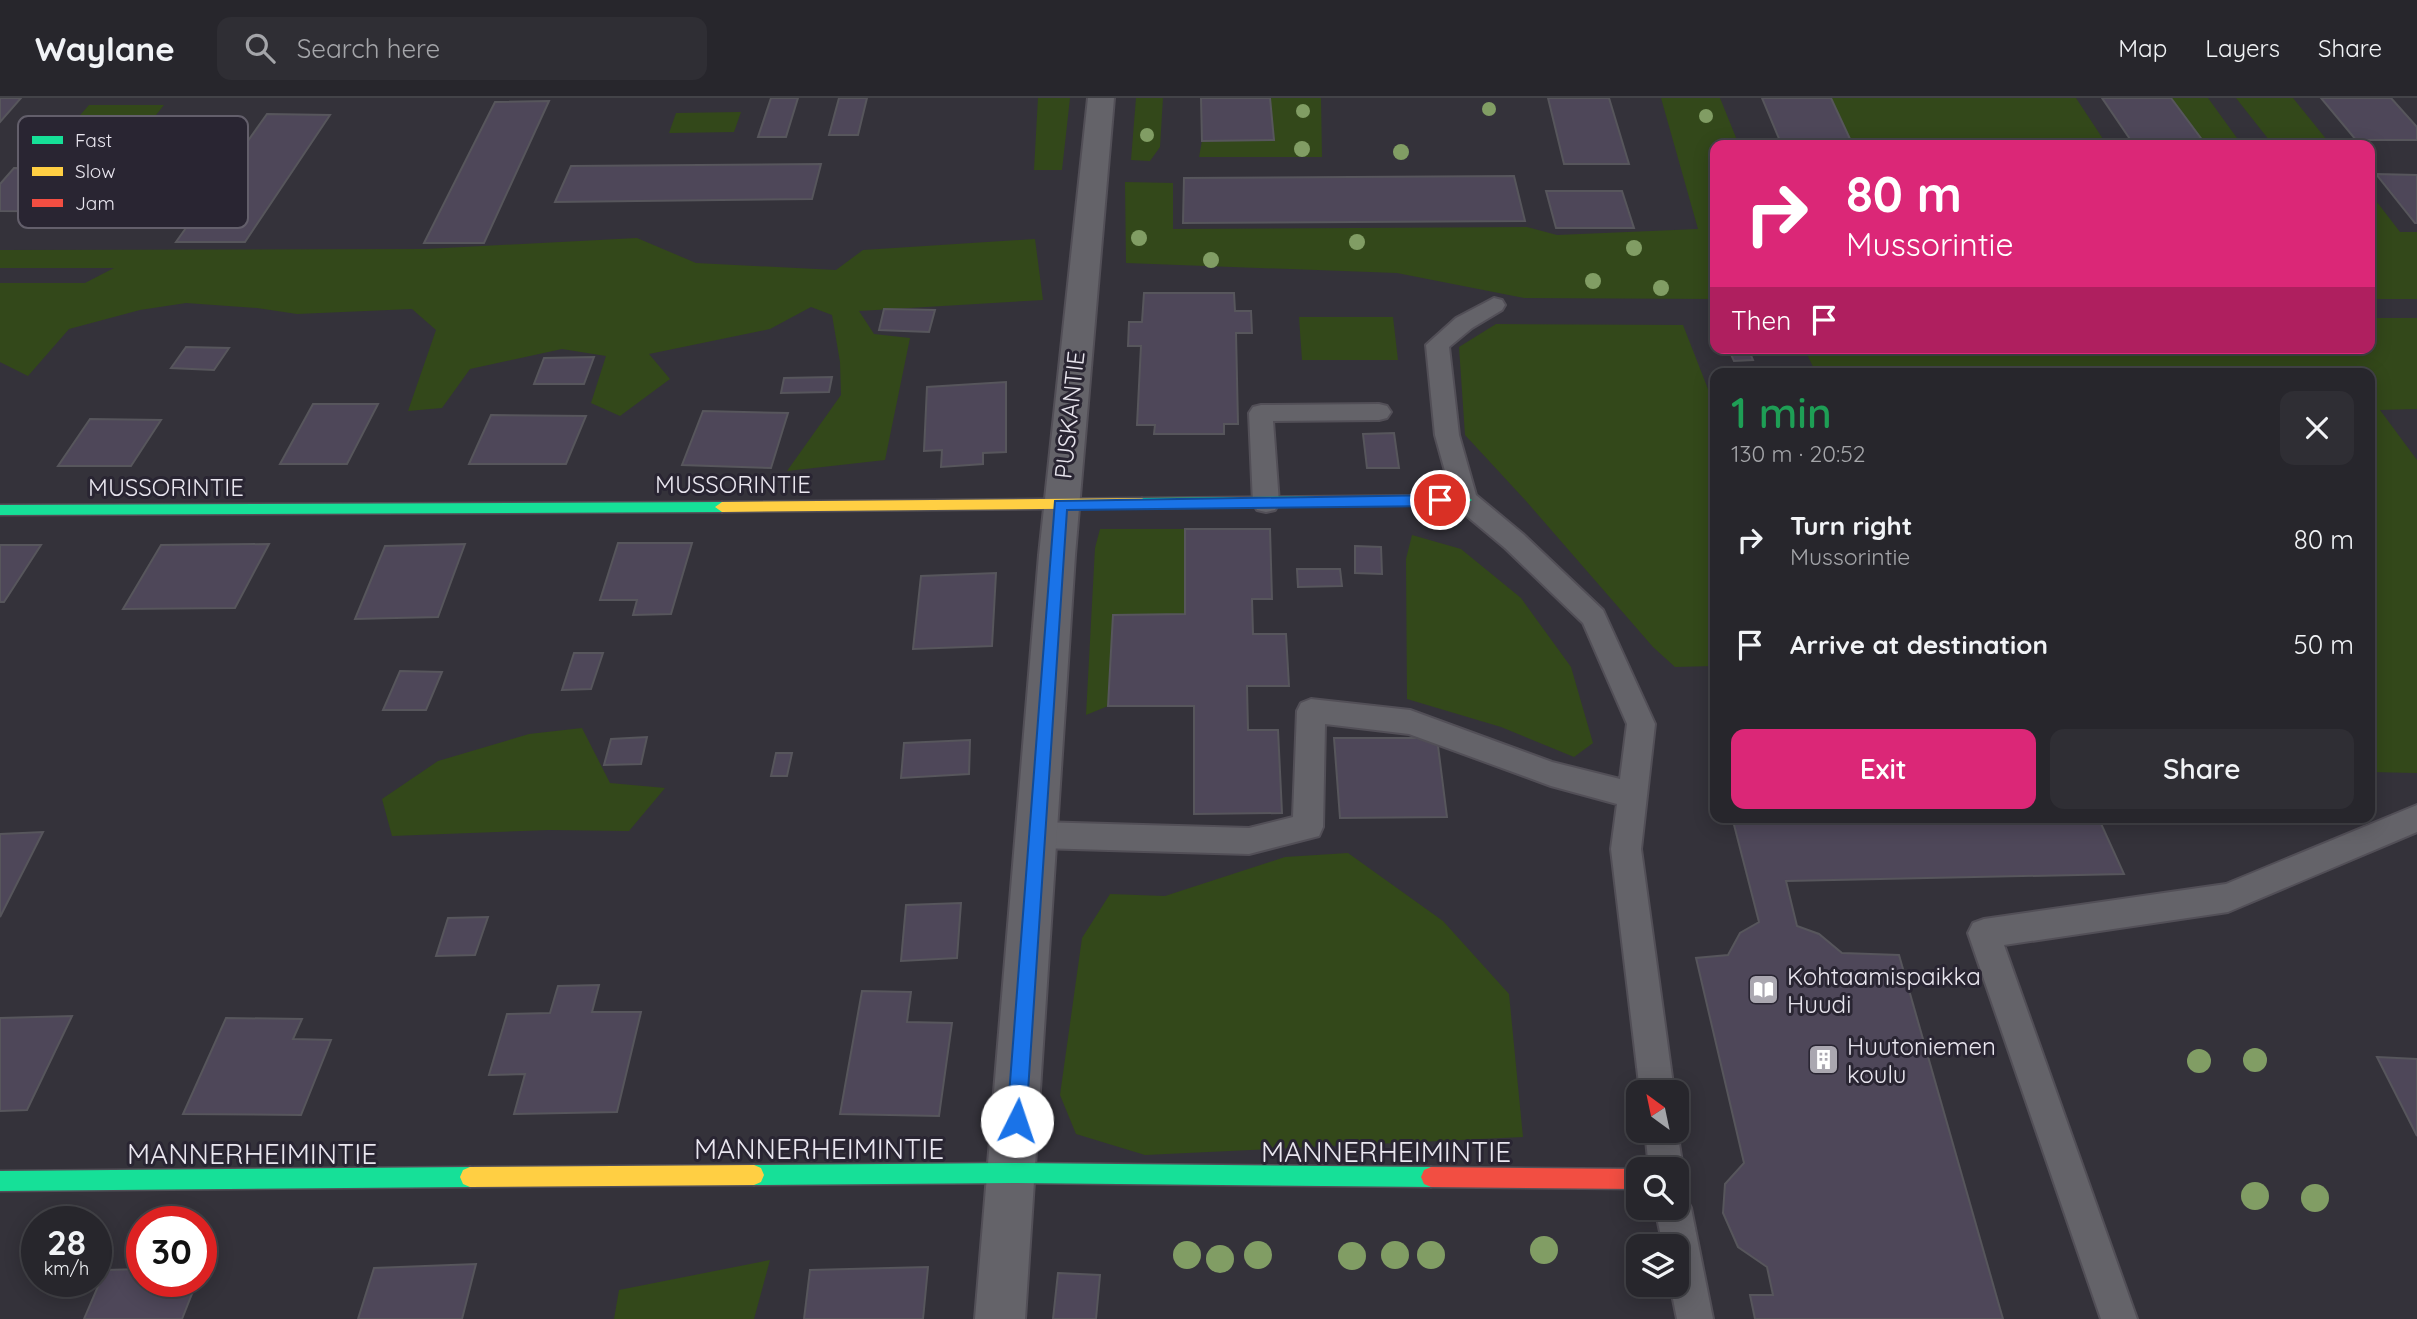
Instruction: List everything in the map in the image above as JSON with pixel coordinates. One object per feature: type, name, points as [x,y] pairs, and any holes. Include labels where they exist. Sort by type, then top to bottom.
[{"type":"street","name":"PUSKANTIE","points":[[1000,1319],[1038,835],[1060,505],[1101,98]]},
{"type":"street","name":"MUSSORINTIE","points":[[0,510],[1060,505],[1465,500]]},
{"type":"street","name":"MANNERHEIMINTIE","points":[[0,1181],[1013,1173],[1626,1179]]},
{"type":"lane","points":[[1494,305],[1464,323],[1437,345],[1447,435],[1465,500],[1514,541],[1594,617],[1641,723],[1626,849],[1655,1080]]},
{"type":"lane","points":[[1266,503],[1261,413],[1379,412]]},
{"type":"lane","points":[[1038,835],[1249,841],[1308,827],[1311,711],[1410,722],[1551,774],[1632,796]]},
{"type":"lane","points":[[2119,1319],[1984,933],[2228,898],[2417,818]]},
{"type":"lane","points":[[1675,1220],[1695,1319]]},
{"type":"green space","points":[[1038,98],[1070,98],[1062,170],[1034,170]]},
{"type":"green space","points":[[1136,98],[1163,98],[1160,147],[1150,161],[1131,160]]},
{"type":"green space","points":[[1270,98],[1321,98],[1322,157],[1199,157],[1202,141],[1273,140]]},
{"type":"green space","points":[[1661,98],[1720,98],[1737,140],[1710,140],[1710,299],[1524,298],[1397,273],[1126,263],[1125,182],[1173,183],[1173,229],[1527,227],[1557,235],[1698,229]]},
{"type":"green space","points":[[1831,98],[2076,98],[2104,140],[1850,140]]},
{"type":"green space","points":[[2171,98],[2208,98],[2238,140],[2202,140]]},
{"type":"green space","points":[[2236,98],[2293,98],[2327,140],[2269,140]]},
{"type":"green space","points":[[89,105],[164,105],[155,116],[79,116]]},
{"type":"green space","points":[[741,112],[734,132],[669,133],[676,113]]},
{"type":"green space","points":[[2375,200],[2400,232],[2417,232],[2417,299],[2375,299]]},
{"type":"green space","points":[[637,238],[696,263],[836,270],[863,250],[1035,239],[1043,300],[859,311],[874,334],[910,338],[885,460],[787,471],[841,395],[840,362],[832,315],[811,307],[770,329],[649,354],[670,379],[620,416],[591,403],[606,356],[562,349],[470,369],[442,408],[408,411],[436,330],[412,309],[297,314],[186,303],[140,310],[69,329],[28,376],[0,362],[0,283],[85,283],[114,268],[0,268],[0,250],[426,249]]},
{"type":"green space","points":[[1299,317],[1393,317],[1398,360],[1302,360]]},
{"type":"green space","points":[[2375,318],[2417,318],[2417,409],[2380,410],[2417,460],[2417,773],[2375,772],[2375,368],[1814,368],[1807,354],[2375,354]]},
{"type":"green space","points":[[1496,324],[1683,325],[1710,394],[1710,666],[1675,667],[1653,647],[1465,435],[1459,347]]},
{"type":"green space","points":[[1100,529],[1185,529],[1185,614],[1113,615],[1108,706],[1086,715],[1095,548]]},
{"type":"green space","points":[[1412,535],[1461,549],[1521,598],[1571,667],[1593,743],[1574,757],[1501,727],[1407,699],[1406,559]]},
{"type":"green space","points":[[582,728],[610,783],[665,788],[629,831],[549,830],[392,836],[382,799],[438,761],[529,734]]},
{"type":"green space","points":[[1348,853],[1443,921],[1509,994],[1523,1137],[1145,1155],[1076,1134],[1060,1095],[1082,938],[1110,894],[1165,896],[1285,857]]},
{"type":"green space","points":[[770,1260],[754,1319],[614,1319],[619,1290]]},
{"type":"building","points":[[0,98],[21,98],[0,122]]},
{"type":"building","points":[[771,98],[798,98],[786,137],[758,137]]},
{"type":"building","points":[[839,98],[867,98],[858,135],[829,135]]},
{"type":"building","points":[[1201,98],[1270,98],[1274,140],[1202,141]]},
{"type":"building","points":[[1548,98],[1609,98],[1629,164],[1564,164]]},
{"type":"building","points":[[1762,98],[1831,98],[1851,140],[1780,140]]},
{"type":"building","points":[[2102,98],[2171,98],[2202,140],[2131,140]]},
{"type":"building","points":[[2321,98],[2391,98],[2417,127],[2417,140],[2356,140]]},
{"type":"building","points":[[549,101],[484,243],[424,243],[495,102]]},
{"type":"building","points":[[267,114],[330,115],[245,242],[176,242],[186,228],[248,228],[248,141]]},
{"type":"building","points":[[821,164],[812,199],[555,202],[571,166]]},
{"type":"building","points":[[14,168],[18,168],[18,211],[0,211],[0,184]]},
{"type":"building","points":[[2376,174],[2417,175],[2417,223],[2415,223]]},
{"type":"building","points":[[1514,176],[1525,221],[1183,223],[1184,178]]},
{"type":"building","points":[[1546,191],[1622,191],[1634,228],[1556,228]]},
{"type":"building","points":[[1144,293],[1234,293],[1235,311],[1251,311],[1252,333],[1236,333],[1238,424],[1224,424],[1224,434],[1154,434],[1155,425],[1137,425],[1141,346],[1128,346],[1129,322],[1142,322]]},
{"type":"building","points":[[884,309],[935,310],[929,332],[879,330]]},
{"type":"building","points":[[186,347],[229,348],[214,370],[171,368]]},
{"type":"building","points":[[1731,354],[1750,354],[1753,360],[1734,361]]},
{"type":"building","points":[[594,357],[584,384],[534,384],[544,358]]},
{"type":"building","points":[[832,377],[829,392],[781,393],[784,378]]},
{"type":"building","points":[[1006,382],[1006,452],[983,453],[983,464],[941,467],[942,450],[924,451],[927,387]]},
{"type":"building","points":[[313,404],[378,404],[347,464],[280,464]]},
{"type":"building","points":[[703,411],[788,413],[771,468],[682,465]]},
{"type":"building","points":[[491,415],[586,416],[566,464],[469,464]]},
{"type":"building","points":[[90,419],[161,420],[131,466],[58,466]]},
{"type":"building","points":[[1394,433],[1399,468],[1367,468],[1363,434]]},
{"type":"building","points":[[1185,529],[1270,529],[1272,599],[1252,599],[1253,634],[1286,634],[1289,686],[1247,686],[1248,730],[1278,730],[1282,813],[1194,814],[1194,706],[1108,706],[1113,615],[1185,614]]},
{"type":"building","points":[[618,543],[692,543],[671,614],[633,615],[637,600],[600,600]]},
{"type":"building","points":[[269,544],[235,608],[123,609],[161,545]]},
{"type":"building","points":[[465,544],[438,617],[355,619],[385,546]]},
{"type":"building","points":[[0,545],[41,545],[4,602],[0,602]]},
{"type":"building","points":[[1355,546],[1381,547],[1382,574],[1355,573]]},
{"type":"building","points":[[1297,569],[1340,569],[1342,586],[1298,587]]},
{"type":"building","points":[[996,573],[992,646],[913,649],[921,576]]},
{"type":"building","points":[[574,653],[603,653],[591,689],[562,690]]},
{"type":"building","points":[[400,671],[442,672],[426,710],[383,710]]},
{"type":"building","points":[[647,737],[641,764],[604,765],[611,739]]},
{"type":"building","points":[[1334,738],[1437,738],[1447,817],[1340,818]]},
{"type":"building","points":[[970,740],[969,774],[901,778],[904,743]]},
{"type":"building","points":[[776,753],[792,753],[787,776],[771,776]]},
{"type":"building","name":"Huutoniemen koulu","points":[[1734,823],[2101,823],[2124,874],[1786,881],[1797,926],[1819,934],[1842,953],[1899,955],[2003,1319],[1755,1319],[1750,1295],[1773,1295],[1767,1267],[1738,1247],[1723,1213],[1725,1184],[1744,1163],[1696,958],[1728,955],[1740,933],[1759,922]]},
{"type":"building","points":[[43,832],[0,917],[0,834]]},
{"type":"building","points":[[961,903],[957,958],[901,961],[906,905]]},
{"type":"building","points":[[488,917],[475,955],[436,956],[448,918]]},
{"type":"building","points":[[599,985],[592,1012],[641,1012],[617,1112],[514,1114],[525,1074],[489,1075],[507,1014],[550,1013],[558,986]]},
{"type":"building","points":[[862,991],[911,992],[907,1022],[952,1023],[939,1116],[840,1114]]},
{"type":"building","points":[[72,1016],[27,1110],[0,1111],[0,1018]]},
{"type":"building","points":[[226,1018],[302,1019],[293,1039],[331,1040],[301,1115],[183,1114]]},
{"type":"building","points":[[2377,1057],[2417,1059],[2417,1136]]},
{"type":"building","points":[[476,1264],[462,1319],[358,1319],[374,1268]]},
{"type":"building","points":[[928,1267],[923,1319],[804,1319],[810,1270]]},
{"type":"building","points":[[126,1269],[126,1297],[191,1297],[182,1319],[84,1319],[93,1297],[112,1297],[112,1270]]},
{"type":"building","points":[[1058,1273],[1100,1275],[1096,1319],[1053,1319]]},
{"type":"traffic: fast","points":[[1142,503],[1465,500]]},
{"type":"traffic: fast","points":[[0,510],[722,507]]},
{"type":"traffic: fast","points":[[754,1175],[1013,1173],[1431,1177]]},
{"type":"traffic: fast","points":[[0,1181],[470,1177]]},
{"type":"traffic: slow","points":[[722,507],[1142,503]]},
{"type":"traffic: slow","points":[[470,1177],[754,1175]]},
{"type":"traffic: jam","points":[[1431,1177],[1626,1179]]},
{"type":"place","name":"Kohtaamispaikka Huudi","points":[[1764,990]]},
{"type":"place","name":"Huutoniemen koulu","points":[[1824,1060]]},
{"type":"route","points":[[1017,1121],[1060,505],[1440,500]]}]
